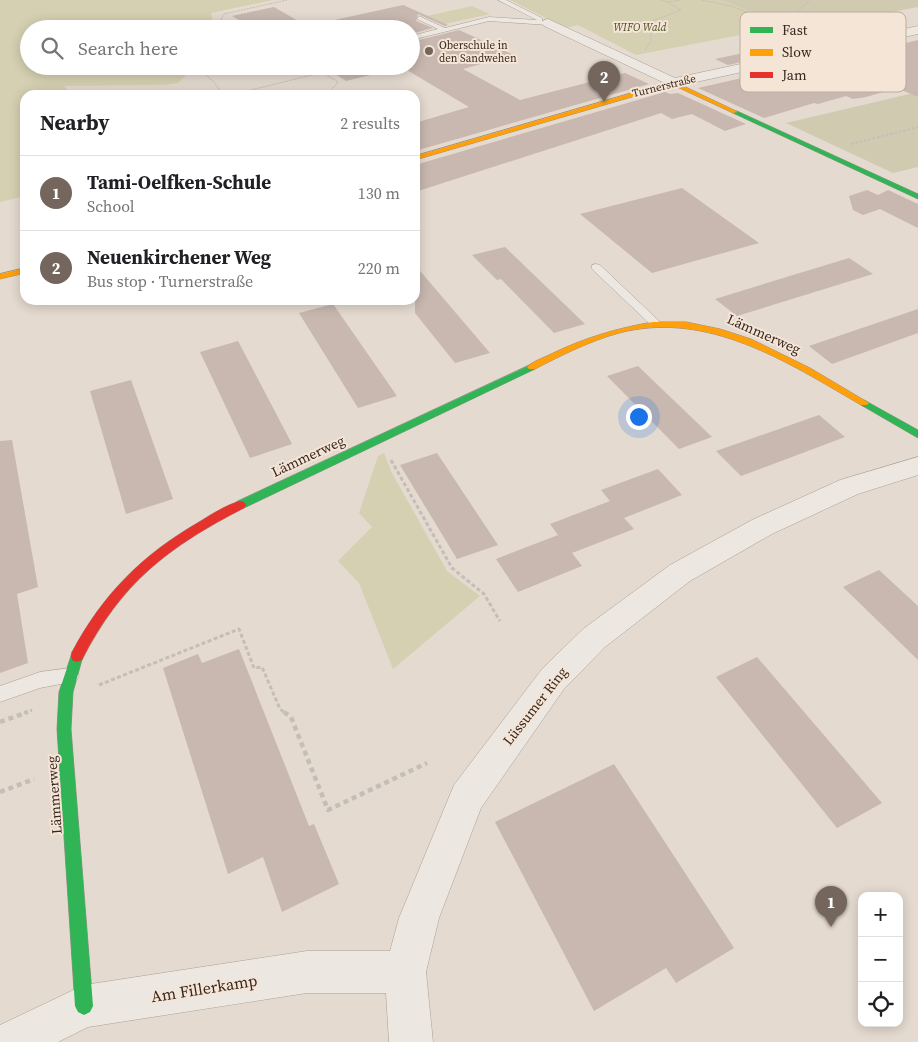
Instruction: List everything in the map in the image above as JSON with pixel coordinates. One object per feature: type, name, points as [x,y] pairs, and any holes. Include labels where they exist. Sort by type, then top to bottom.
[{"type":"street","points":[[548,23],[918,197]]},
{"type":"street","name":"Turnerstraße","points":[[420,157],[673,83],[740,69]]},
{"type":"street","points":[[0,277],[20,271]]},
{"type":"street","name":"Lämmerweg","points":[[84,1006],[66,767],[65,698],[70,676],[80,648],[96,619],[117,590],[139,568],[181,537],[221,514],[586,341],[613,330],[655,323],[677,323],[728,332],[770,351],[918,435]]},
{"type":"street","name":"Lüssumer Ring","points":[[411,1042],[405,972],[419,918],[466,797],[553,679],[594,638],[680,573],[762,527],[848,487],[918,466]]},
{"type":"street","name":"Am Fillerkamp","points":[[12,1042],[84,1006],[307,972],[405,972]]},
{"type":"lane","points":[[501,0],[548,23]]},
{"type":"lane","points":[[419,18],[445,30]]},
{"type":"lane","points":[[420,36],[489,20],[548,23]]},
{"type":"lane","points":[[596,267],[655,323]]},
{"type":"lane","points":[[0,694],[40,680],[70,676]]},
{"type":"path","points":[[221,20],[224,14],[287,0]]},
{"type":"path","points":[[622,59],[643,52],[651,41],[650,22],[681,10],[661,0]]},
{"type":"path","points":[[667,2],[681,0]]},
{"type":"path","points":[[702,0],[731,6],[746,12]]},
{"type":"path","points":[[797,12],[810,0]]},
{"type":"path","points":[[206,75],[220,90]]},
{"type":"path","points":[[252,90],[314,75]]},
{"type":"path","points":[[326,75],[338,82],[331,90]]},
{"type":"path","points":[[822,152],[918,127]]},
{"type":"path","points":[[382,438],[396,472],[452,568],[484,594],[500,621]]},
{"type":"path","points":[[0,722],[239,629],[254,668],[262,667],[280,710],[291,717],[328,810],[427,763]]},
{"type":"green space","points":[[0,0],[273,0],[211,13],[212,20],[20,20],[20,75],[186,75],[178,83],[164,85],[64,86],[68,90],[20,90],[20,197],[0,202]]},
{"type":"green space","name":"WIFO Wald","points":[[510,0],[721,0],[752,12],[740,12],[740,35],[636,55],[578,25],[566,28]]},
{"type":"green space","points":[[472,6],[490,14],[445,24],[427,16]]},
{"type":"green space","points":[[384,453],[392,473],[447,571],[480,596],[393,669],[359,583],[338,561],[372,527],[359,513],[378,456]]},
{"type":"shaded area","points":[[721,0],[918,0],[918,7],[892,12],[752,12]]},
{"type":"shaded area","points":[[918,92],[918,167],[893,173],[786,123]]},
{"type":"building","points":[[403,5],[448,25],[445,26],[418,14],[416,20],[334,20]]},
{"type":"building","points":[[274,7],[297,20],[239,20],[232,16]]},
{"type":"building","points":[[420,23],[433,28],[420,32]]},
{"type":"building","points":[[459,30],[514,55],[463,69],[520,100],[625,73],[649,84],[420,150],[420,122],[469,107],[415,75],[420,75],[420,40]]},
{"type":"building","points":[[918,40],[918,97],[906,92],[906,43]]},
{"type":"building","points":[[740,54],[740,62],[728,65],[715,59]]},
{"type":"building","points":[[337,75],[370,75],[346,81]]},
{"type":"building","points":[[740,78],[740,92],[883,92],[853,99],[846,96],[818,104],[814,103],[764,118],[698,88]]},
{"type":"building","points":[[665,92],[670,94],[678,93],[746,124],[725,131],[692,114],[672,119],[661,113],[420,190],[420,164]]},
{"type":"building","points":[[682,188],[759,243],[652,273],[580,214]]},
{"type":"building","points":[[867,190],[878,195],[888,190],[918,204],[918,228],[880,209],[863,215],[853,210],[849,196]]},
{"type":"building","points":[[505,247],[585,324],[554,333],[501,279],[497,280],[472,255]]},
{"type":"building","points":[[849,258],[873,274],[737,316],[715,299]]},
{"type":"building","points":[[420,271],[490,353],[455,363],[415,313],[415,305],[420,305]]},
{"type":"building","points":[[334,305],[397,396],[358,408],[299,313]]},
{"type":"building","points":[[918,309],[918,333],[832,364],[809,346]]},
{"type":"building","points":[[238,341],[292,444],[250,458],[200,352]]},
{"type":"building","points":[[638,366],[712,437],[679,449],[607,376]]},
{"type":"building","points":[[131,380],[173,499],[126,514],[90,391]]},
{"type":"building","points":[[819,415],[845,437],[741,476],[716,451]]},
{"type":"building","points":[[12,440],[38,587],[17,594],[28,663],[0,673],[0,441]]},
{"type":"building","points":[[437,453],[498,545],[457,559],[400,465]]},
{"type":"building","points":[[658,469],[682,495],[624,518],[634,529],[572,553],[582,566],[518,592],[496,559],[558,535],[550,524],[610,501],[601,490]]},
{"type":"building","points":[[879,570],[918,606],[918,660],[843,587]]},
{"type":"building","points":[[239,649],[309,826],[314,824],[339,884],[282,912],[263,857],[228,874],[163,668],[198,654],[202,663]]},
{"type":"building","points":[[757,657],[882,803],[837,828],[716,677]]},
{"type":"building","points":[[614,764],[734,948],[676,983],[666,968],[594,1011],[495,822]]},
{"type":"traffic: fast","points":[[735,112],[918,197]]},
{"type":"traffic: fast","points":[[240,505],[532,367]]},
{"type":"traffic: fast","points":[[864,403],[918,435]]},
{"type":"traffic: fast","points":[[77,656],[66,692],[64,729],[84,1006]]},
{"type":"traffic: slow","points":[[420,157],[673,83],[735,112]]},
{"type":"traffic: slow","points":[[0,277],[20,271]]},
{"type":"traffic: slow","points":[[532,367],[564,351],[608,333],[653,324],[686,325],[717,331],[748,341],[778,354],[864,403]]},
{"type":"traffic: jam","points":[[77,656],[90,630],[124,585],[167,548],[190,532],[240,505]]},
{"type":"place","name":"Oberschule in den Sandwehen","points":[[429,51]]},
{"type":"place","name":"Neuenkirchener Weg","points":[[604,102]]},
{"type":"place","name":"Tami-Oelfken-Schule","points":[[831,927]]}]
